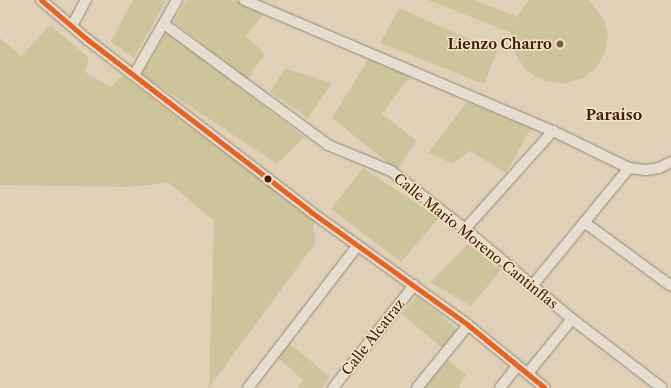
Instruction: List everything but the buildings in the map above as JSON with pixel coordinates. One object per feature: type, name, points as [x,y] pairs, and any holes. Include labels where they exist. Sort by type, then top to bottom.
[{"type":"street","points":[[41,0],[134,75],[358,245],[468,325],[545,388]]},
{"type":"street","points":[[72,26],[86,0]]},
{"type":"street","points":[[134,75],[177,0]]},
{"type":"street","points":[[244,0],[553,131],[629,168],[646,170],[659,168],[671,162]]},
{"type":"street","name":"Calle Mario Moreno Cantinflas","points":[[164,24],[328,145],[391,171],[465,229],[572,319],[662,388]]},
{"type":"street","points":[[465,229],[553,131]]},
{"type":"street","points":[[532,286],[629,168]]},
{"type":"street","points":[[584,222],[671,286]]},
{"type":"street","points":[[248,388],[358,245]]},
{"type":"street","name":"Calle Alcatraz","points":[[333,388],[414,285]]},
{"type":"street","points":[[528,373],[572,319]]},
{"type":"street","points":[[417,388],[468,325]]},
{"type":"street","points":[[500,388],[517,366]]},
{"type":"shaded area","points":[[133,0],[166,0],[134,58],[111,42]]},
{"type":"shaded area","points":[[186,0],[234,0],[265,12],[246,36],[265,54],[247,79],[174,22]]},
{"type":"shaded area","name":"Lienzo Charro","points":[[428,0],[475,0],[517,17],[529,0],[589,0],[604,19],[608,35],[605,52],[597,67],[583,78],[564,84],[544,81],[527,71],[515,54],[511,33]]},
{"type":"shaded area","points":[[399,8],[497,51],[484,84],[380,43]]},
{"type":"shaded area","points":[[50,25],[89,58],[85,72],[111,87],[122,75],[317,222],[313,225],[316,242],[209,388],[214,221],[169,183],[129,187],[0,185],[0,38],[21,56]]},
{"type":"shaded area","points":[[167,32],[304,137],[277,164],[141,74]]},
{"type":"shaded area","points":[[369,58],[412,74],[382,114],[417,141],[397,170],[332,118]]},
{"type":"shaded area","points":[[285,68],[332,83],[308,118],[270,92]]},
{"type":"shaded area","points":[[467,102],[531,128],[506,173],[470,151],[453,164],[428,153]]},
{"type":"shaded area","points":[[363,168],[439,218],[401,262],[331,209]]},
{"type":"shaded area","points":[[468,244],[501,270],[471,306],[430,282]]},
{"type":"shaded area","points":[[417,296],[458,330],[442,348],[402,314]]},
{"type":"shaded area","points":[[290,344],[330,377],[322,388],[298,388],[303,380],[277,357]]},
{"type":"shaded area","points":[[446,359],[467,375],[458,386],[461,388],[423,388]]},
{"type":"transit line","points":[[41,0],[88,40],[311,212],[468,325],[545,388]]},
{"type":"place","name":"Lienzo Charro","points":[[560,44]]},
{"type":"district","name":"Paraíso","points":[[614,115]]}]
